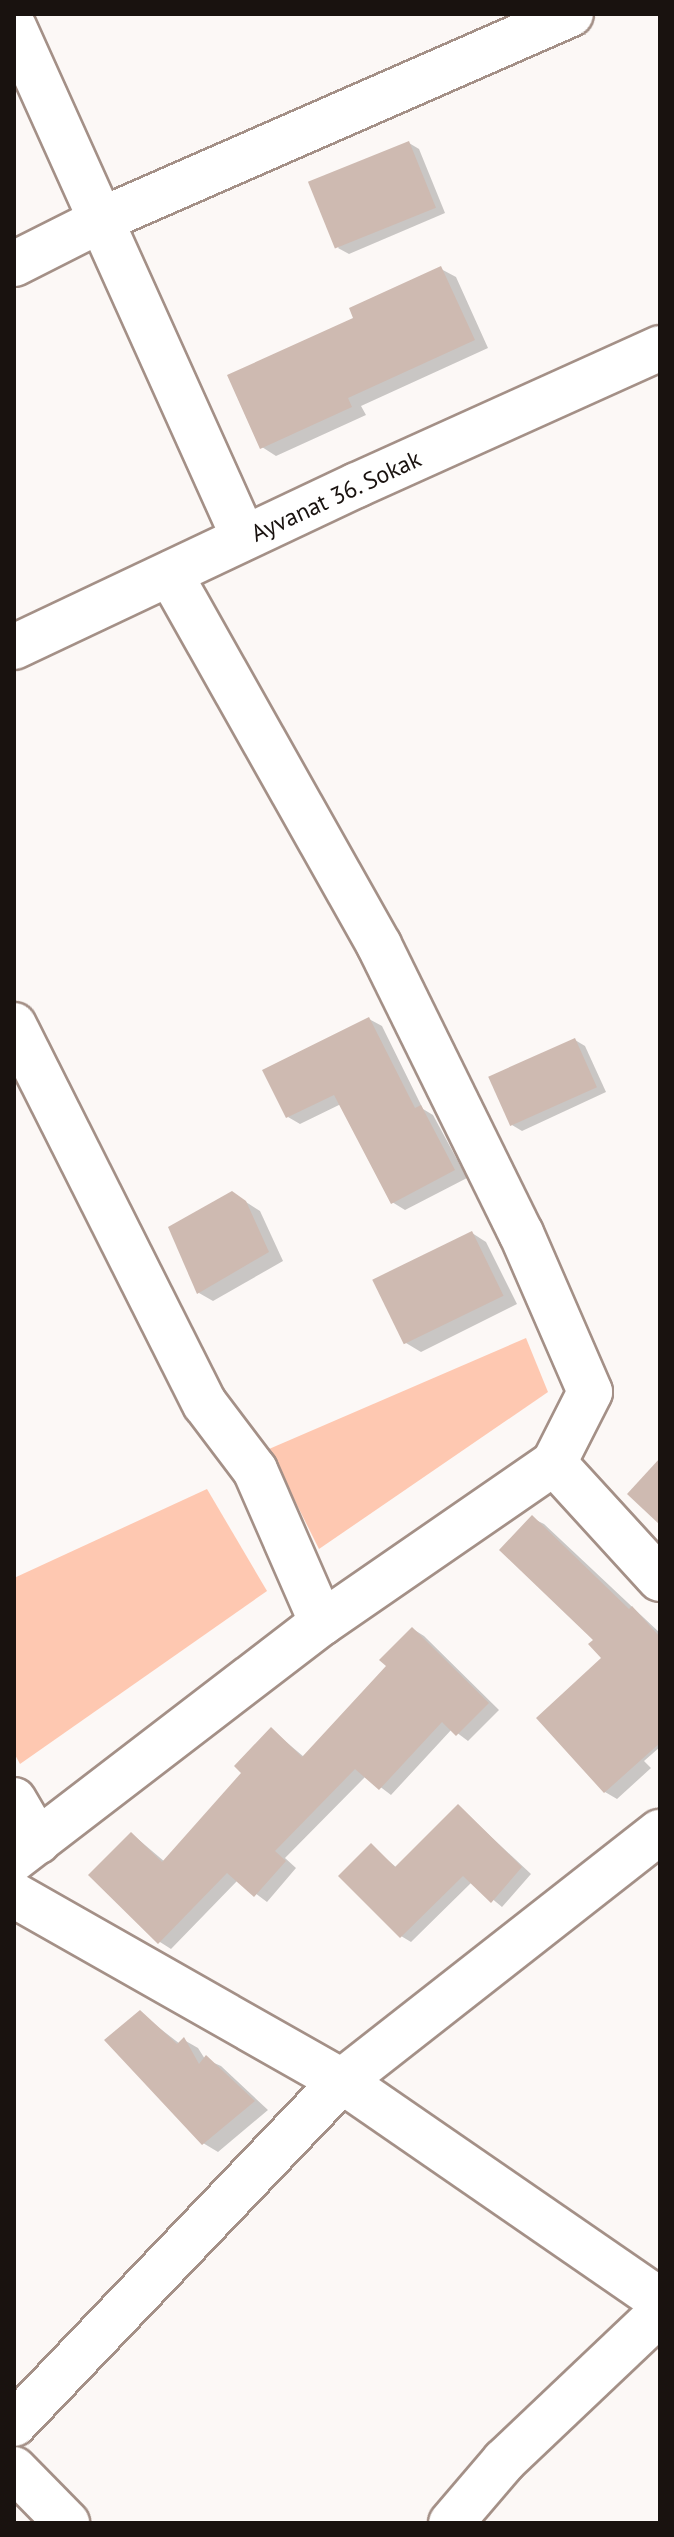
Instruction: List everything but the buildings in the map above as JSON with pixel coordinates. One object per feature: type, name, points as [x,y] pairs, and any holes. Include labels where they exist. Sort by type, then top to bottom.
[{"type":"street","points":[[14,264],[101,220],[571,14]]},
{"type":"street","points":[[14,27],[244,538]]},
{"type":"street","name":"Ayvanat 36. Sokak","points":[[14,647],[660,348]]},
{"type":"street","points":[[14,1800],[26,1850],[322,1623],[554,1463],[590,1392],[521,1233],[379,945],[170,574]]},
{"type":"street","points":[[14,1025],[205,1404],[255,1470],[322,1623]]},
{"type":"street","points":[[554,1463],[660,1579]]},
{"type":"street","points":[[14,2424],[342,2081],[660,1832]]},
{"type":"street","points":[[14,1895],[342,2081],[660,2300]]},
{"type":"street","points":[[451,2523],[504,2461],[660,2313]]},
{"type":"street","points":[[14,2469],[67,2523]]},
{"type":"shaded area","points":[[526,1338],[548,1392],[319,1549],[269,1449]]},
{"type":"shaded area","points":[[207,1489],[267,1591],[20,1764],[14,1753],[14,1578]]}]
